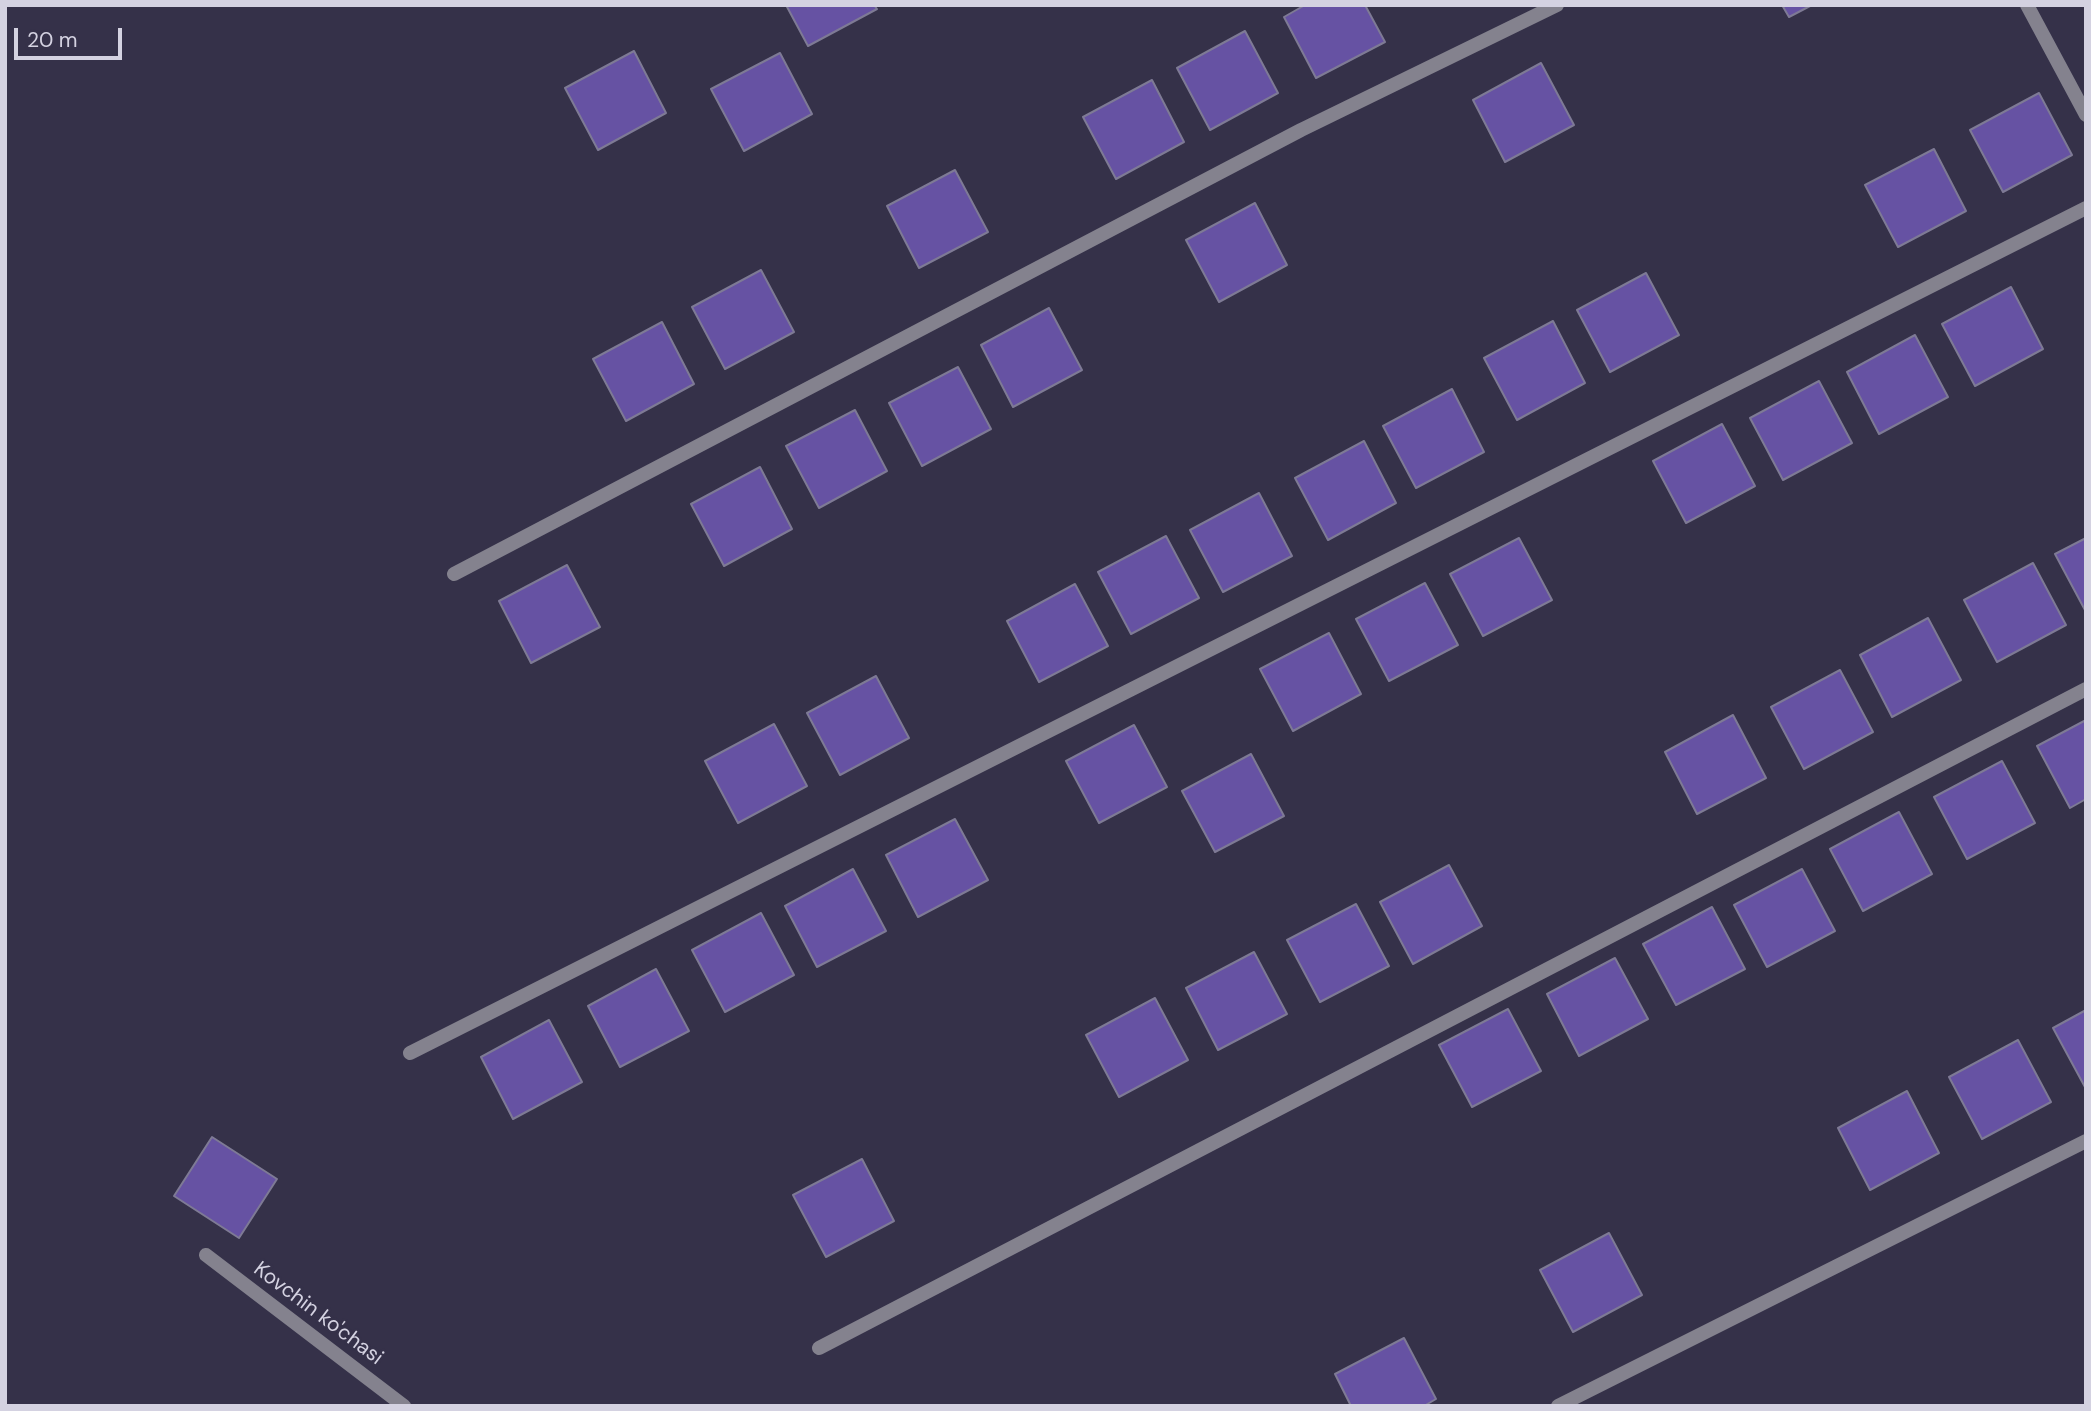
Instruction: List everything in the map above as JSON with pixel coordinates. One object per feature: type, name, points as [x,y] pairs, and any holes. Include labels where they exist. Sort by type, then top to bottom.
[{"type":"street","points":[[454,574],[1301,130],[1557,5]]},
{"type":"street","points":[[2027,5],[2086,115]]},
{"type":"street","points":[[410,1053],[2086,208]]},
{"type":"street","points":[[819,1348],[2086,689]]},
{"type":"street","points":[[1558,1406],[2086,1141]]},
{"type":"street","name":"Kovchin ko'chasi","points":[[206,1255],[404,1406]]},
{"type":"building","points":[[786,5],[874,5],[877,9],[808,46]]},
{"type":"building","points":[[1305,5],[1365,5],[1385,42],[1316,78],[1284,17]]},
{"type":"building","points":[[1782,5],[1812,5],[1789,17]]},
{"type":"building","points":[[1245,31],[1278,93],[1210,130],[1177,68]]},
{"type":"building","points":[[634,51],[666,113],[598,150],[565,88]]},
{"type":"building","points":[[780,53],[812,114],[744,151],[711,89]]},
{"type":"building","points":[[1541,63],[1574,125],[1505,162],[1473,100]]},
{"type":"building","points":[[1152,80],[1184,142],[1116,179],[1083,117]]},
{"type":"building","points":[[2039,93],[2072,155],[2003,192],[1970,130]]},
{"type":"building","points":[[1934,149],[1966,211],[1898,247],[1865,185]]},
{"type":"building","points":[[955,170],[988,232],[919,268],[887,206]]},
{"type":"building","points":[[1255,203],[1287,265],[1219,302],[1186,240]]},
{"type":"building","points":[[761,270],[794,332],[725,369],[692,307]]},
{"type":"building","points":[[1646,273],[1679,335],[1610,372],[1577,310]]},
{"type":"building","points":[[2011,287],[2043,349],[1975,386],[1942,324]]},
{"type":"building","points":[[1049,308],[1082,370],[1013,407],[981,345]]},
{"type":"building","points":[[1553,321],[1585,383],[1517,420],[1484,358]]},
{"type":"building","points":[[662,322],[694,384],[626,421],[593,359]]},
{"type":"building","points":[[1915,335],[1948,397],[1879,434],[1847,372]]},
{"type":"building","points":[[958,367],[991,429],[922,466],[889,403]]},
{"type":"building","points":[[1819,381],[1852,443],[1783,480],[1750,418]]},
{"type":"building","points":[[1452,389],[1484,452],[1416,488],[1383,426]]},
{"type":"building","points":[[855,410],[887,471],[819,508],[786,446]]},
{"type":"building","points":[[1722,424],[1755,486],[1686,523],[1653,461]]},
{"type":"building","points":[[1364,441],[1396,503],[1328,540],[1295,478]]},
{"type":"building","points":[[760,467],[792,529],[724,566],[691,504]]},
{"type":"building","points":[[1259,493],[1292,556],[1223,592],[1190,530]]},
{"type":"building","points":[[1166,536],[1199,598],[1131,634],[1098,572]]},
{"type":"building","points":[[1519,538],[1552,600],[1483,636],[1450,574]]},
{"type":"building","points":[[2086,538],[2086,612],[2055,554]]},
{"type":"building","points":[[2033,563],[2066,625],[1997,662],[1964,600]]},
{"type":"building","points":[[567,565],[600,627],[531,663],[499,601]]},
{"type":"building","points":[[1425,583],[1458,645],[1389,681],[1356,619]]},
{"type":"building","points":[[1075,584],[1108,646],[1039,682],[1007,621]]},
{"type":"building","points":[[1928,618],[1961,680],[1892,717],[1860,655]]},
{"type":"building","points":[[1329,633],[1361,694],[1293,731],[1260,669]]},
{"type":"building","points":[[1840,670],[1873,732],[1804,769],[1771,707]]},
{"type":"building","points":[[876,676],[909,738],[840,775],[807,713]]},
{"type":"building","points":[[1733,715],[1766,778],[1697,814],[1665,752]]},
{"type":"building","points":[[2086,720],[2086,799],[2070,808],[2037,746]]},
{"type":"building","points":[[774,724],[807,786],[738,823],[705,761]]},
{"type":"building","points":[[1134,725],[1167,787],[1099,823],[1066,761]]},
{"type":"building","points":[[1251,754],[1284,816],[1215,852],[1182,791]]},
{"type":"building","points":[[2002,761],[2035,823],[1967,859],[1934,797]]},
{"type":"building","points":[[1899,812],[1932,874],[1863,911],[1830,849]]},
{"type":"building","points":[[955,819],[988,880],[918,917],[886,855]]},
{"type":"building","points":[[1449,865],[1482,926],[1413,964],[1380,902]]},
{"type":"building","points":[[853,869],[886,931],[817,967],[785,906]]},
{"type":"building","points":[[1802,869],[1835,931],[1767,967],[1734,905]]},
{"type":"building","points":[[1356,904],[1389,966],[1320,1002],[1287,940]]},
{"type":"building","points":[[1712,907],[1745,969],[1676,1005],[1643,944]]},
{"type":"building","points":[[761,913],[794,975],[725,1012],[692,950]]},
{"type":"building","points":[[1254,952],[1287,1014],[1218,1050],[1186,988]]},
{"type":"building","points":[[1615,958],[1648,1019],[1579,1056],[1547,994]]},
{"type":"building","points":[[656,969],[689,1031],[620,1067],[588,1006]]},
{"type":"building","points":[[1155,998],[1188,1060],[1119,1097],[1086,1035]]},
{"type":"building","points":[[1508,1009],[1541,1071],[1472,1107],[1439,1045]]},
{"type":"building","points":[[2086,1010],[2086,1089],[2053,1028]]},
{"type":"building","points":[[549,1020],[582,1082],[513,1119],[481,1057]]},
{"type":"building","points":[[2018,1040],[2051,1102],[1982,1139],[1949,1077]]},
{"type":"building","points":[[1907,1091],[1939,1153],[1870,1190],[1838,1128]]},
{"type":"building","points":[[212,1137],[277,1179],[239,1238],[174,1196]]},
{"type":"building","points":[[862,1159],[894,1221],[826,1257],[793,1195]]},
{"type":"building","points":[[1609,1233],[1642,1295],[1573,1332],[1540,1270]]},
{"type":"building","points":[[1404,1338],[1436,1399],[1424,1406],[1351,1406],[1335,1374]]}]
